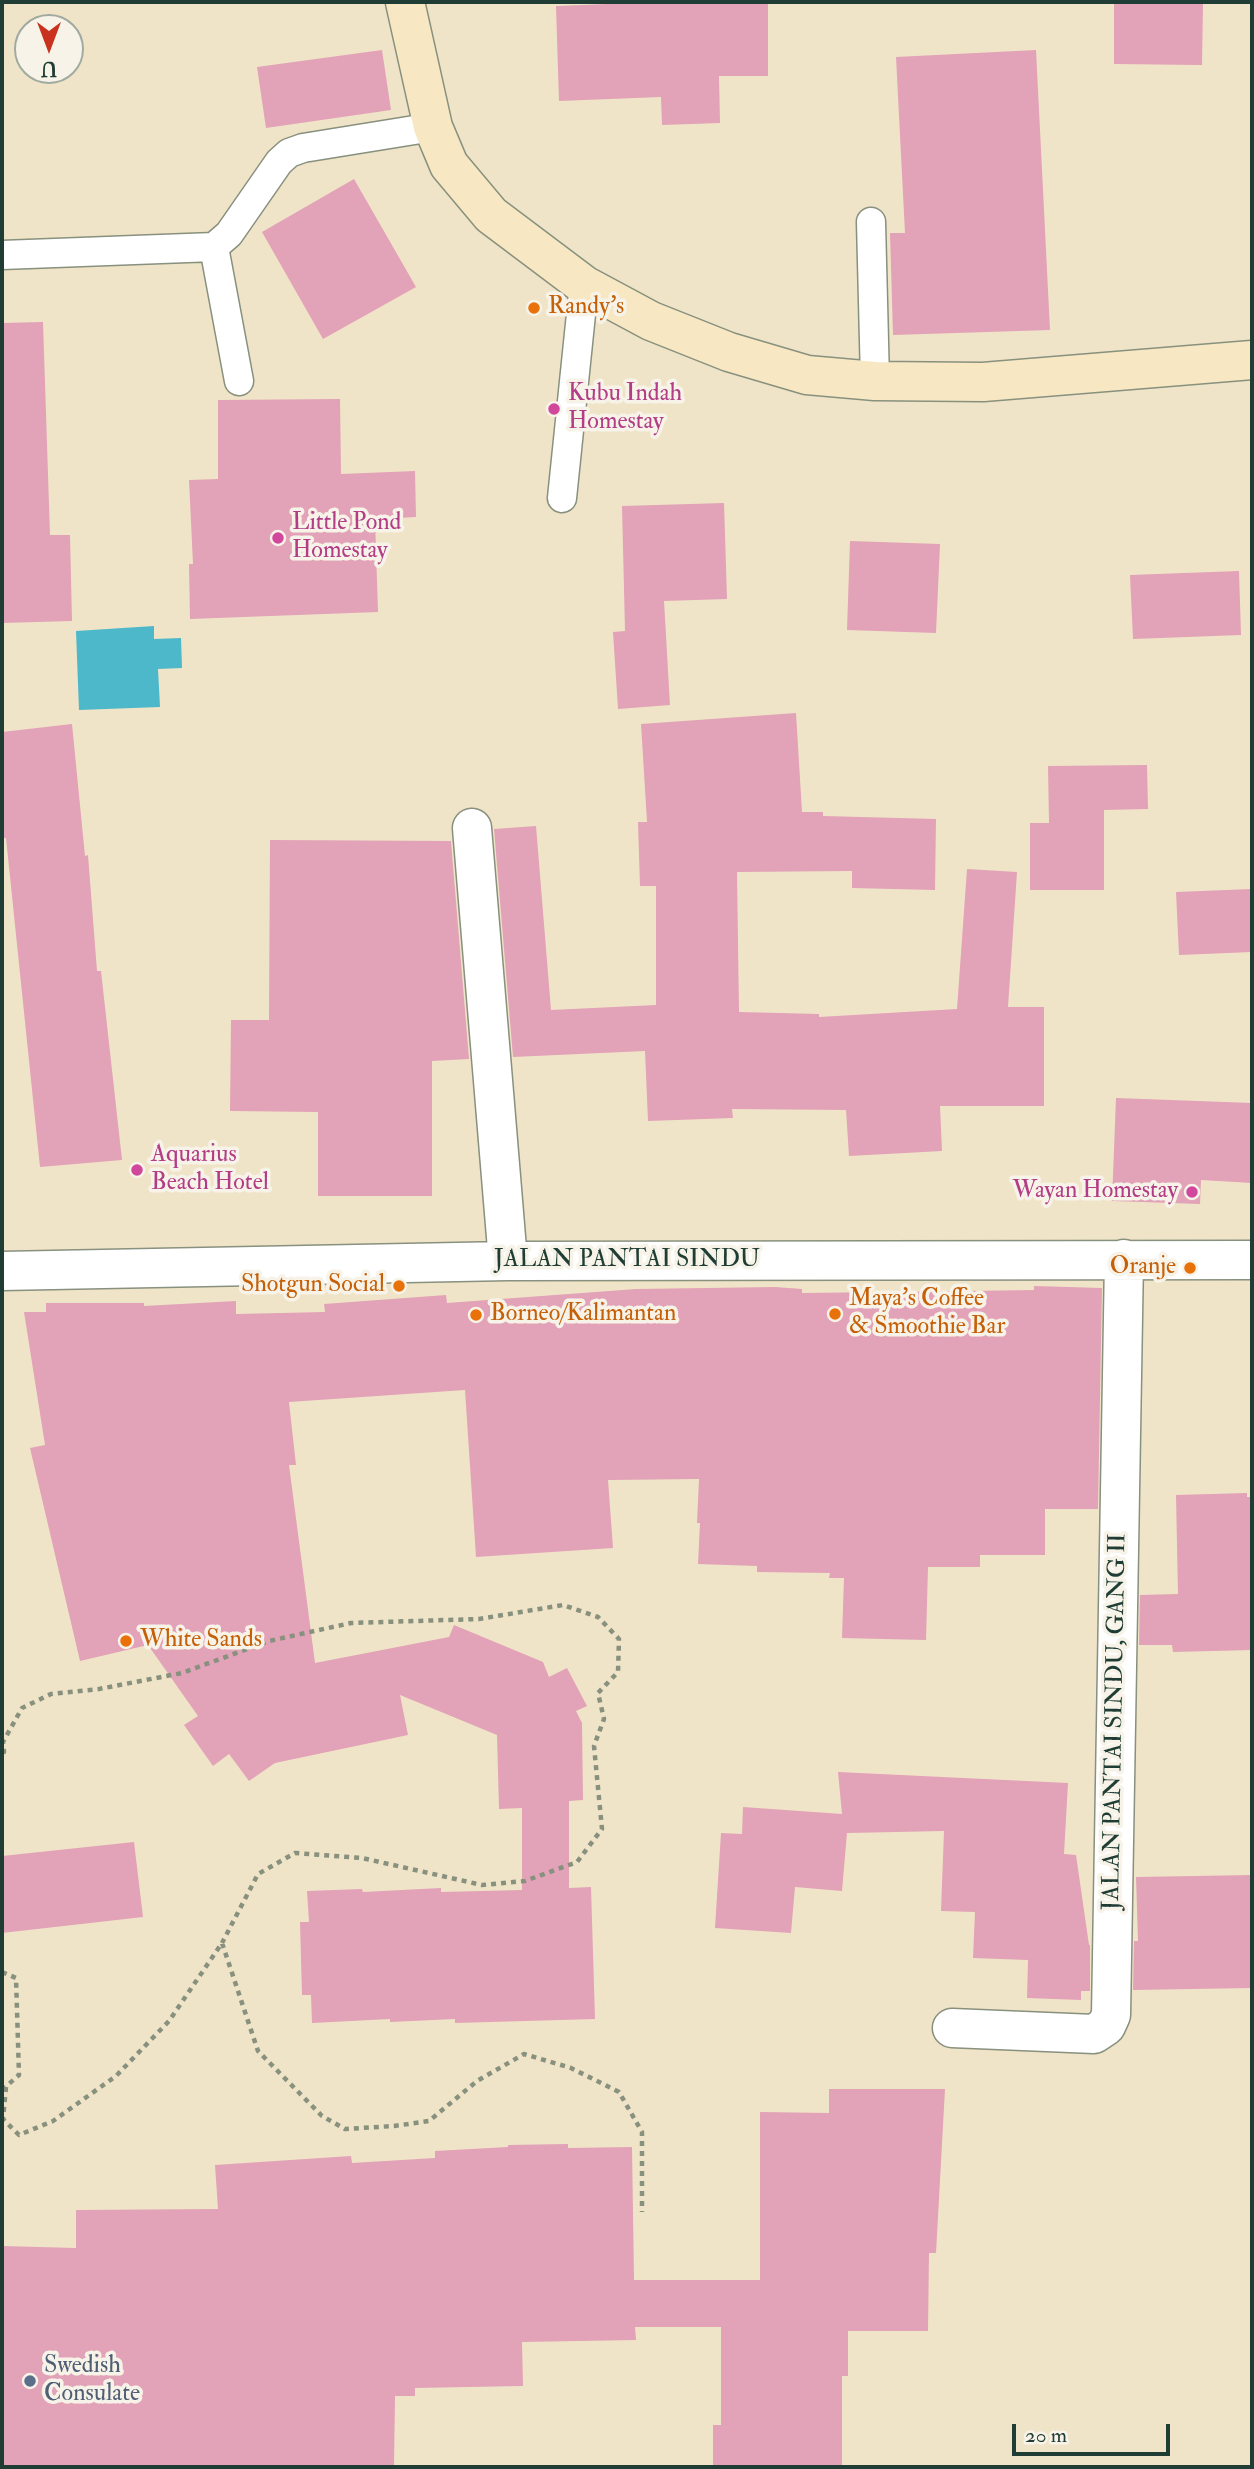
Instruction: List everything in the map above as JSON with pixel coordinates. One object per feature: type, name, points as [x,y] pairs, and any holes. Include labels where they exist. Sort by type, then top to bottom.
[{"type":"street","points":[[405,2],[433,127],[449,165],[491,215],[584,285],[651,321],[729,352],[807,375],[875,381],[983,382],[1252,360]]},
{"type":"street","points":[[472,828],[508,1261]]},
{"type":"street","name":"JALAN PANTAI SINDU, GANG II","points":[[952,2028],[1094,2034],[1106,2026],[1111,2015],[1124,1259]]},
{"type":"street","name":"JALAN PANTAI SINDU","points":[[2,1270],[508,1261],[1252,1260]]},
{"type":"lane","points":[[2,255],[214,247],[229,234],[279,162],[289,153],[303,148],[433,127]]},
{"type":"lane","points":[[871,222],[875,381]]},
{"type":"lane","points":[[214,247],[239,381]]},
{"type":"lane","points":[[562,498],[584,285]]},
{"type":"path","points":[[2,1752],[2,1742],[22,1708],[51,1694],[99,1689],[182,1673],[269,1641],[351,1623],[479,1619],[563,1605],[598,1617],[619,1639],[618,1672],[598,1693],[604,1719],[594,1746],[602,1829],[577,1862],[525,1881],[482,1885],[362,1858],[295,1853],[258,1874],[222,1943],[169,2021],[116,2076],[53,2121],[19,2135],[3,2119],[4,2088],[19,2075],[16,1978],[2,1972]]},
{"type":"path","points":[[222,1943],[258,2051],[322,2116],[345,2129],[429,2121],[477,2081],[524,2054],[571,2067],[619,2092],[642,2132],[642,2212]]},
{"type":"water","points":[[154,626],[154,639],[181,638],[182,668],[158,669],[160,707],[79,710],[76,631]]},
{"type":"building","points":[[768,2],[768,76],[719,76],[720,123],[662,125],[661,97],[559,101],[556,6]]},
{"type":"building","points":[[1114,2],[1203,2],[1202,65],[1114,64]]},
{"type":"building","points":[[382,50],[391,110],[266,128],[257,67]]},
{"type":"building","points":[[1036,50],[1050,330],[893,335],[890,233],[905,233],[896,57]]},
{"type":"building","points":[[354,179],[416,287],[323,339],[262,232]]},
{"type":"building","points":[[43,322],[50,535],[70,535],[72,621],[2,623],[2,323]]},
{"type":"building","points":[[340,399],[341,474],[415,471],[416,517],[375,519],[378,612],[190,619],[189,564],[193,564],[189,480],[218,479],[218,400]]},
{"type":"building","points":[[724,503],[727,599],[664,601],[670,705],[618,709],[613,632],[625,631],[622,506]]},
{"type":"building","points":[[850,541],[940,544],[936,633],[847,630]]},
{"type":"building","points":[[1239,571],[1241,635],[1133,639],[1130,575]]},
{"type":"building","points":[[796,713],[802,812],[823,812],[823,816],[936,819],[935,890],[852,888],[852,871],[737,872],[739,1012],[819,1014],[819,1017],[957,1009],[967,869],[1017,872],[1008,1007],[1044,1007],[1044,1106],[940,1106],[942,1151],[849,1156],[846,1110],[732,1109],[733,1118],[648,1121],[645,1051],[513,1057],[494,829],[536,826],[551,1010],[656,1005],[656,886],[640,886],[638,822],[647,822],[641,724]]},
{"type":"building","points":[[72,724],[85,856],[88,855],[97,971],[101,971],[122,1160],[40,1167],[6,838],[2,838],[2,732]]},
{"type":"building","points":[[1147,765],[1148,809],[1104,810],[1104,890],[1030,890],[1030,823],[1049,823],[1048,766]]},
{"type":"building","points":[[270,840],[451,841],[469,1059],[432,1061],[432,1196],[318,1196],[318,1112],[230,1111],[231,1020],[269,1020]]},
{"type":"building","points":[[1252,889],[1252,952],[1179,955],[1176,892]]},
{"type":"building","points":[[1116,1098],[1252,1103],[1252,1183],[1201,1180],[1200,1204],[1112,1201]]},
{"type":"building","points":[[1034,1286],[1102,1288],[1098,1509],[1045,1509],[1045,1555],[980,1555],[980,1567],[928,1567],[926,1640],[842,1638],[844,1578],[829,1578],[830,1573],[757,1572],[757,1566],[698,1564],[699,1479],[608,1480],[613,1548],[476,1557],[465,1390],[289,1402],[296,1465],[289,1465],[315,1663],[449,1637],[454,1625],[543,1662],[549,1677],[567,1668],[587,1706],[576,1711],[582,1723],[583,1800],[569,1801],[569,1888],[591,1887],[595,2019],[455,2023],[455,2019],[390,2022],[390,2019],[312,2023],[311,1995],[302,1995],[300,1922],[309,1922],[307,1891],[362,1889],[363,1892],[441,1888],[441,1892],[522,1890],[522,1808],[499,1809],[497,1735],[400,1695],[408,1735],[275,1763],[249,1781],[229,1754],[213,1766],[184,1725],[198,1716],[148,1645],[80,1661],[30,1448],[45,1445],[24,1312],[46,1312],[46,1303],[144,1303],[144,1306],[236,1301],[236,1314],[325,1312],[324,1304],[446,1295],[447,1303],[636,1289],[775,1287],[802,1289],[802,1293],[1034,1290]]},
{"type":"building","points":[[1247,1493],[1247,1497],[1252,1497],[1252,1650],[1173,1652],[1172,1645],[1139,1645],[1140,1595],[1178,1594],[1176,1495]]},
{"type":"building","points":[[838,1772],[1068,1783],[1064,1854],[1076,1855],[1090,1945],[1090,1991],[1081,1991],[1081,2000],[1027,1998],[1028,1960],[973,1958],[975,1912],[941,1911],[944,1831],[847,1833],[842,1891],[795,1887],[791,1933],[715,1928],[721,1833],[742,1834],[743,1807],[842,1814]]},
{"type":"building","points":[[134,1842],[143,1917],[2,1933],[2,1856]]},
{"type":"building","points":[[1252,1875],[1252,1988],[1133,1990],[1134,1941],[1138,1941],[1136,1877]]},
{"type":"building","points":[[829,2089],[945,2089],[936,2253],[929,2253],[928,2331],[848,2331],[848,2376],[842,2376],[842,2467],[713,2467],[713,2425],[721,2425],[721,2327],[635,2327],[636,2340],[522,2342],[523,2386],[415,2388],[415,2396],[395,2396],[394,2467],[2,2467],[2,2246],[76,2248],[76,2210],[218,2209],[215,2165],[351,2156],[352,2163],[435,2158],[435,2151],[508,2145],[632,2147],[634,2280],[760,2280],[760,2112],[829,2113]]},
{"type":"place","name":"Randy's","points":[[534,308]]},
{"type":"place","name":"Kubu Indah Homestay","points":[[554,409]]},
{"type":"place","name":"Little Pond Homestay","points":[[278,538]]},
{"type":"place","name":"Aquarius Beach Hotel","points":[[137,1170]]},
{"type":"place","name":"Wayan Homestay","points":[[1192,1192]]},
{"type":"place","name":"Oranje","points":[[1190,1268]]},
{"type":"place","name":"Shotgun Social","points":[[399,1286]]},
{"type":"place","name":"Maya's Coffee & Smoothie Bar","points":[[835,1314]]},
{"type":"place","name":"Borneo/Kalimantan","points":[[476,1315]]},
{"type":"place","name":"White Sands","points":[[126,1641]]},
{"type":"place","name":"Swedish Consulate","points":[[30,2381]]}]
